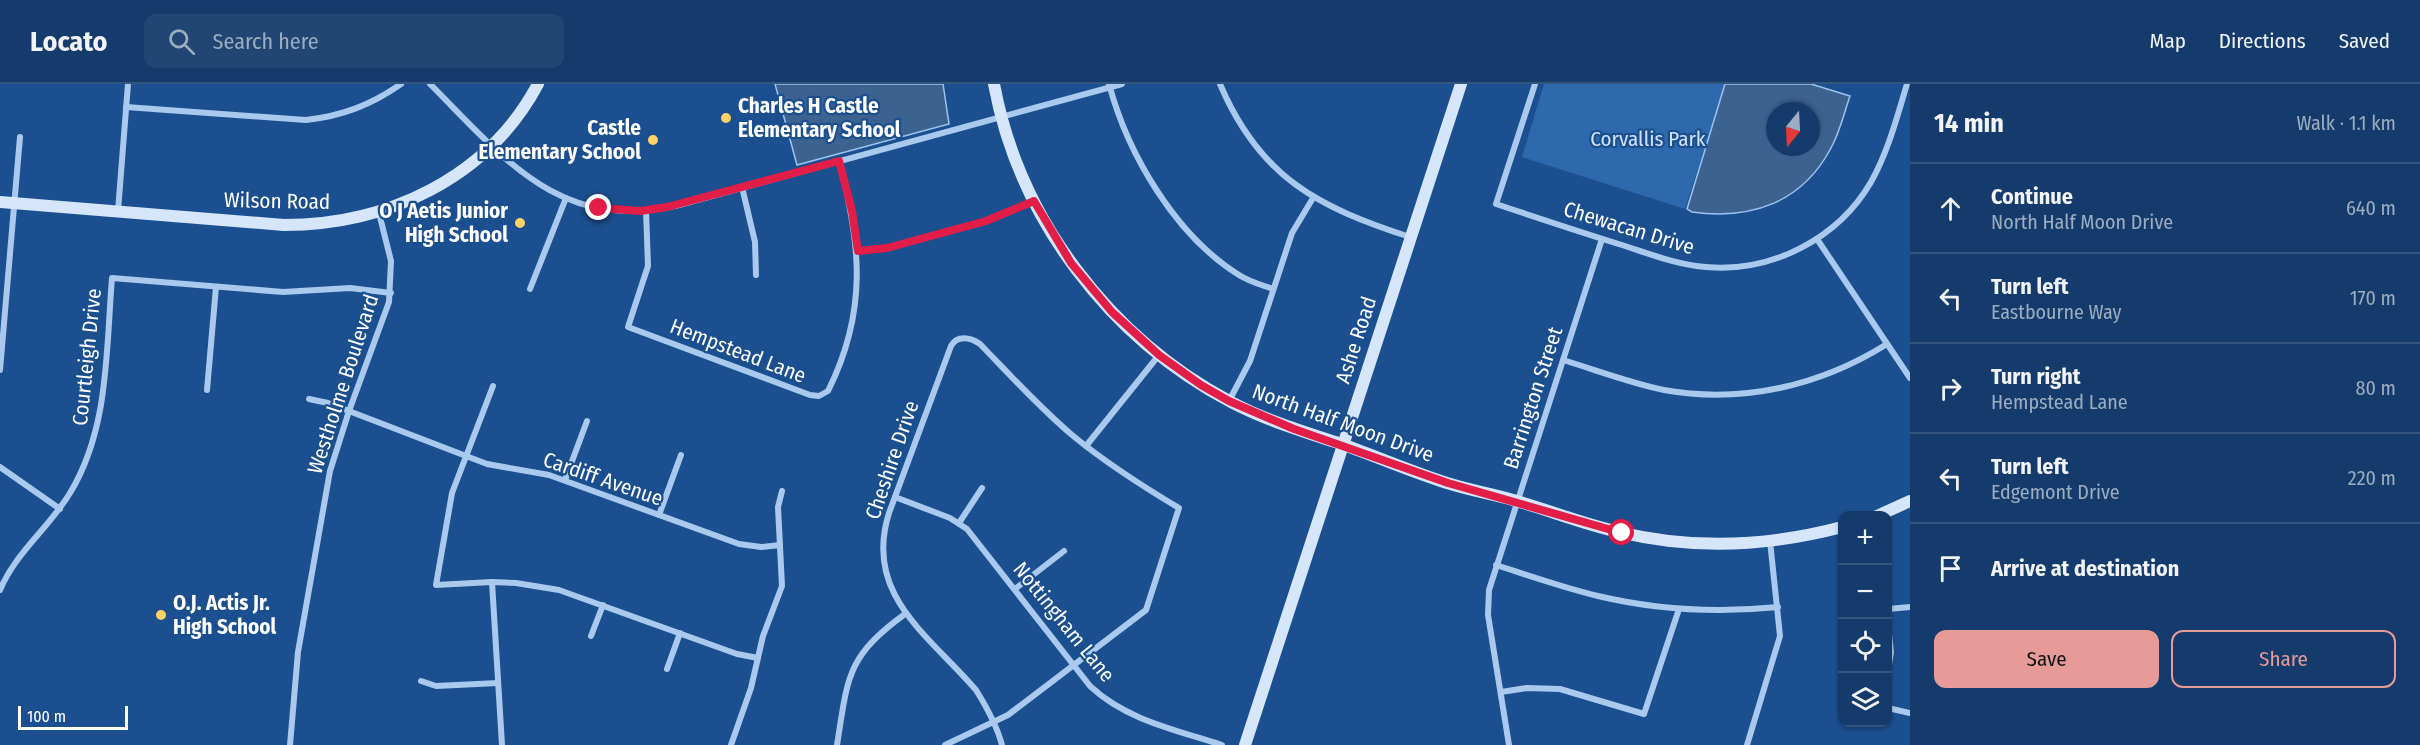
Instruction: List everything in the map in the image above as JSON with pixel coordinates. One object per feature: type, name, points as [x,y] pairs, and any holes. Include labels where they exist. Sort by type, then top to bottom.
[{"type":"street","points":[[118,212],[128,84]]},
{"type":"street","points":[[126,107],[306,120],[355,110],[401,84]]},
{"type":"street","points":[[430,84],[522,174],[566,198],[599,208],[646,210],[679,205],[1122,84]]},
{"type":"street","name":"Wilson Road","points":[[0,202],[292,225],[327,224],[378,213],[417,198],[442,184],[473,161],[491,145],[522,109],[538,84]]},
{"type":"street","name":"North Half Moon Drive","points":[[994,84],[1012,149],[1034,201],[1053,236],[1090,288],[1127,327],[1159,355],[1201,385],[1229,401],[1294,429],[1448,483],[1517,501],[1591,525],[1645,538],[1700,543],[1770,541],[1838,527]]},
{"type":"street","points":[[1220,84],[1236,117],[1260,151],[1290,180],[1313,198],[1345,215],[1410,237]]},
{"type":"street","name":"Ashe Road","points":[[1245,745],[1461,84]]},
{"type":"street","name":"Chewacan Drive","points":[[1535,84],[1497,204],[1674,262],[1707,268],[1726,268],[1773,260],[1817,239],[1844,217],[1870,183],[1886,150],[1907,84]]},
{"type":"street","points":[[1109,86],[1117,112],[1137,156],[1176,216],[1228,267],[1251,281],[1274,289]]},
{"type":"street","points":[[0,370],[20,137]]},
{"type":"street","name":"Hempstead Lane","points":[[646,210],[648,266],[628,327],[815,396],[824,395],[828,391],[846,343],[855,303],[858,251],[852,211],[839,161]]},
{"type":"street","points":[[742,187],[755,242],[756,275]]},
{"type":"street","points":[[530,289],[566,198]]},
{"type":"street","points":[[1229,401],[1250,361],[1292,233],[1313,198]]},
{"type":"street","points":[[858,251],[887,248],[986,221],[1034,201]]},
{"type":"street","name":"Westholme Boulevard","points":[[290,745],[298,652],[335,452],[386,316],[391,293],[391,261],[378,213]]},
{"type":"street","name":"Barrington Street","points":[[1509,745],[1488,608],[1489,590],[1602,239]]},
{"type":"street","points":[[1817,239],[1910,378]]},
{"type":"street","name":"Courtleigh Drive","points":[[0,590],[19,557],[60,509],[88,458],[99,419],[112,278],[216,287]]},
{"type":"street","points":[[207,390],[216,287],[295,292],[350,288],[391,293]]},
{"type":"street","name":"Cheshire Drive","points":[[1002,745],[976,690],[905,614],[891,589],[884,560],[884,533],[895,497],[953,342],[963,338],[975,340],[1048,414],[1086,446]]},
{"type":"street","points":[[1563,360],[1664,390],[1698,394],[1738,394],[1806,383],[1856,363],[1887,344]]},
{"type":"street","points":[[945,745],[993,723],[1020,707],[1146,610],[1179,508],[1086,446],[1159,355]]},
{"type":"street","points":[[493,386],[452,493],[436,585],[492,582],[526,584],[559,590],[737,654],[758,658]]},
{"type":"street","name":"Cardiff Avenue","points":[[309,399],[349,411],[487,464],[540,472],[565,480],[739,544],[780,545]]},
{"type":"street","points":[[565,480],[587,421]]},
{"type":"street","points":[[659,515],[681,455]]},
{"type":"street","points":[[0,466],[60,509]]},
{"type":"street","points":[[959,523],[982,488]]},
{"type":"street","points":[[731,745],[751,688],[763,636],[782,586],[778,507],[782,491]]},
{"type":"street","name":"Nottingham Lane","points":[[895,497],[959,523],[977,538],[1100,696],[1126,713],[1222,745]]},
{"type":"street","points":[[1888,511],[1910,501]]},
{"type":"street","points":[[1747,745],[1780,636],[1770,541]]},
{"type":"street","points":[[1015,588],[1064,551]]},
{"type":"street","points":[[1497,565],[1598,596],[1678,609],[1733,610],[1778,607]]},
{"type":"street","points":[[492,582],[502,745]]},
{"type":"street","points":[[591,636],[603,605]]},
{"type":"street","points":[[1892,609],[1910,607]]},
{"type":"street","points":[[1501,692],[1527,688],[1560,689],[1644,714],[1678,609]]},
{"type":"street","points":[[837,745],[847,687],[856,661],[873,639],[905,614]]},
{"type":"street","points":[[667,669],[680,633]]},
{"type":"street","points":[[421,681],[436,686],[498,683]]},
{"type":"street","points":[[1892,709],[1910,713]]},
{"type":"green space","name":"Corvallis Park","points":[[1544,84],[1725,84],[1685,209],[1522,157]]},
{"type":"shaded area","points":[[775,84],[943,84],[949,124],[797,165]]},
{"type":"shaded area","points":[[1725,84],[1811,84],[1850,96],[1831,148],[1819,167],[1790,195],[1754,210],[1714,214],[1692,212],[1687,209]]},
{"type":"place","name":"Charles H Castle Elementary School","points":[[726,118]]},
{"type":"place","name":"Castle Elementary School","points":[[653,140]]},
{"type":"place","name":"O J Aetis Junior High School","points":[[520,223]]},
{"type":"place","name":"O.J. Actis Jr. High School","points":[[161,615]]},
{"type":"route","points":[[599,208],[640,211],[667,207],[839,161],[852,211],[858,251],[879,250],[999,218],[1034,201],[1071,263],[1112,312],[1134,334],[1181,372],[1229,401],[1294,429],[1448,483],[1622,533]]}]
